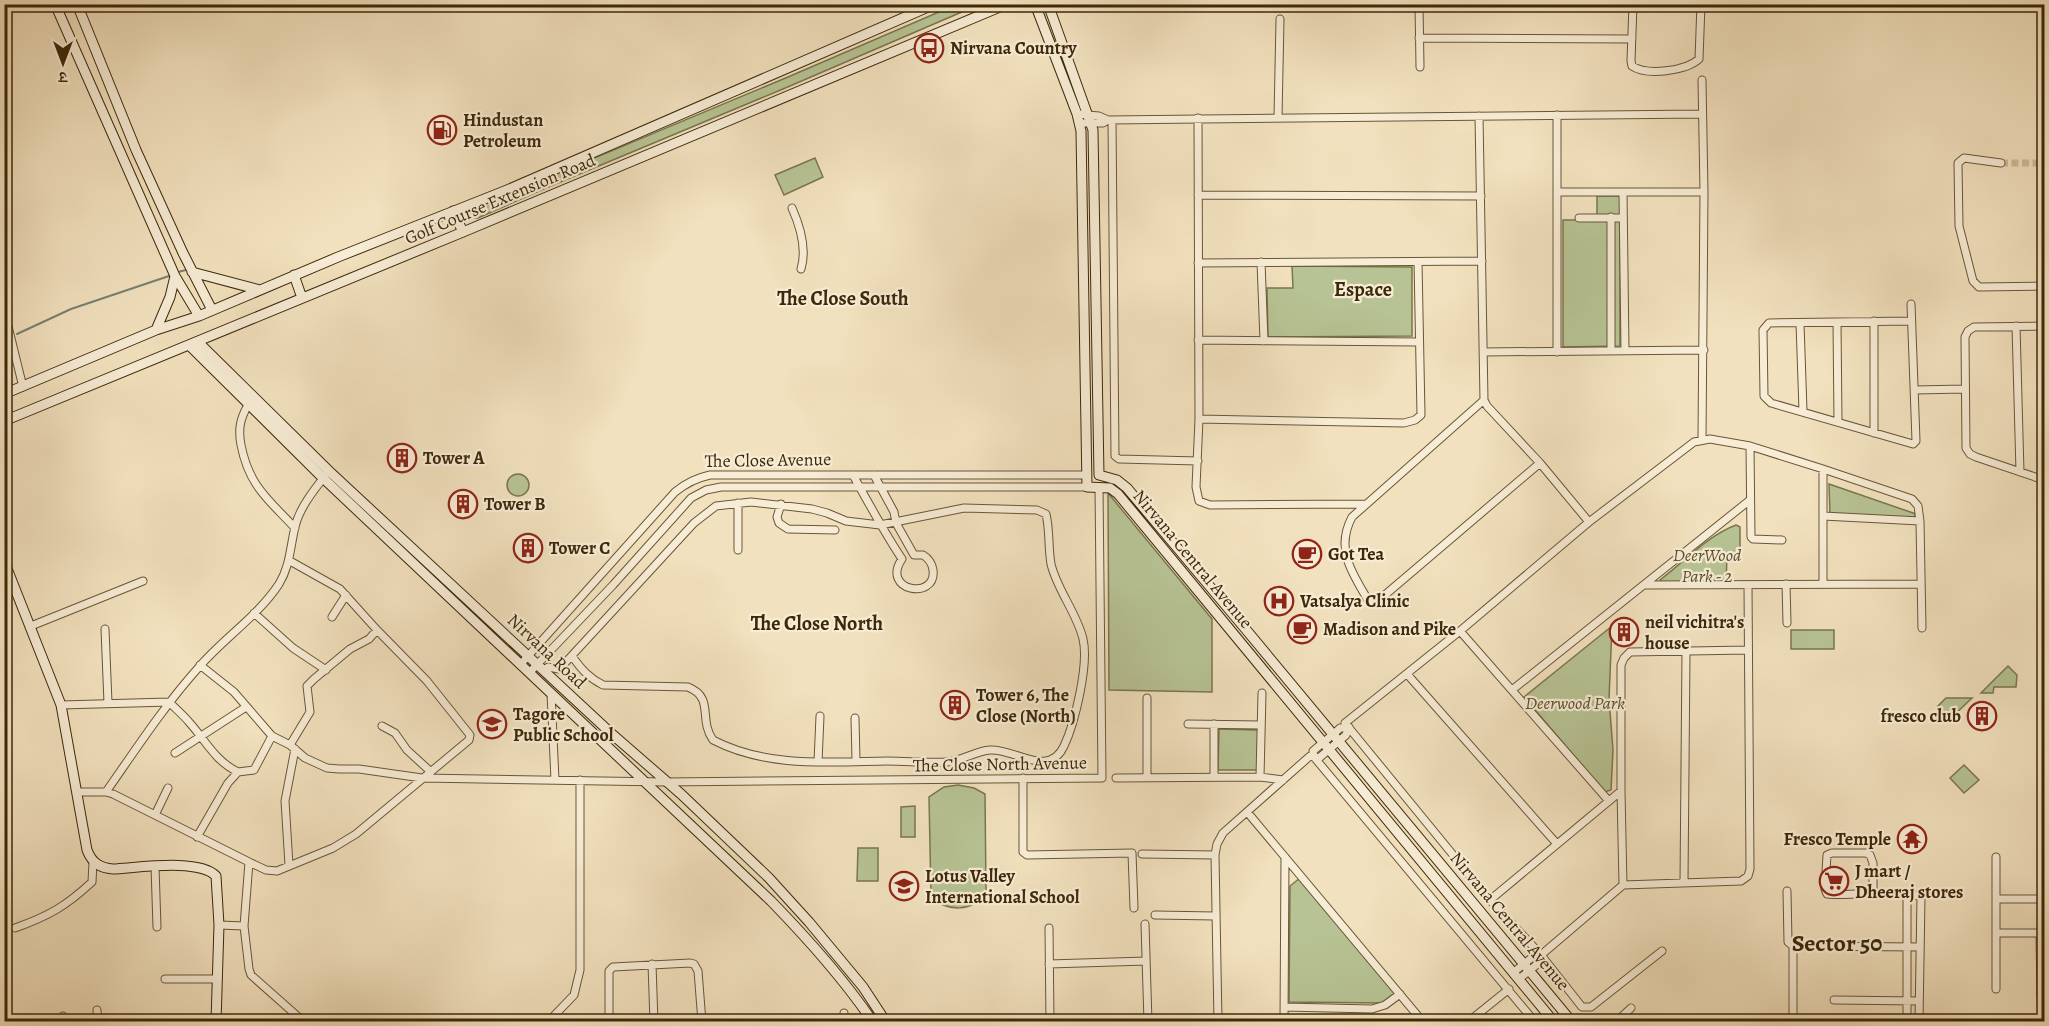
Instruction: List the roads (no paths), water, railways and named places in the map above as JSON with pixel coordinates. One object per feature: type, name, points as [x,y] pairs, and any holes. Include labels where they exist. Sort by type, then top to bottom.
[{"type":"main road","points":[[55,4],[175,276],[199,316]]},
{"type":"main road","points":[[77,4],[136,150],[212,310]]},
{"type":"main road","name":"Golf Course Extension Road","points":[[4,394],[156,330],[199,316],[294,275],[516,186],[935,4]]},
{"type":"main road","name":"Golf Course Extension Road","points":[[4,422],[1007,4]]},
{"type":"main road","points":[[1035,4],[1078,119],[1087,487]]},
{"type":"main road","points":[[1048,4],[1090,119],[1099,487]]},
{"type":"main road","points":[[453,212],[463,232]]},
{"type":"main road","points":[[192,272],[261,290]]},
{"type":"main road","points":[[294,275],[302,298]]},
{"type":"main road","points":[[156,330],[170,297],[175,276]]},
{"type":"main road","name":"Nirvana Road","points":[[194,344],[248,405],[681,794],[769,878],[863,987],[886,1022]]},
{"type":"main road","name":"Nirvana Road","points":[[194,344],[528,673],[771,901],[814,946],[873,1022]]},
{"type":"main road","name":"The Close Avenue","points":[[1086,475],[1099,475]]},
{"type":"main road","name":"Nirvana Central Avenue","points":[[1099,475],[1117,480],[1127,488],[1572,1022]]},
{"type":"main road","name":"Nirvana Central Avenue","points":[[1087,487],[1110,488],[1118,494],[1554,1022]]},
{"type":"main road","points":[[4,561],[61,705],[87,850],[93,862],[113,869],[192,866],[212,873],[217,881],[219,925],[216,1022]]},
{"type":"street","points":[[1419,4],[1420,67]]},
{"type":"street","points":[[1633,4],[1632,66],[1637,69],[1676,69],[1696,62],[1701,53],[1701,4]]},
{"type":"street","points":[[1278,118],[1280,19]]},
{"type":"street","points":[[1419,38],[1632,39]]},
{"type":"street","points":[[1701,80],[1704,192],[1702,439]]},
{"type":"street","points":[[1078,119],[1099,116],[1110,120],[1702,114]]},
{"type":"street","points":[[1557,115],[1557,352]]},
{"type":"street","points":[[1479,116],[1484,400],[1589,522]]},
{"type":"street","points":[[1198,118],[1198,461],[1196,487],[1199,501],[1205,504],[1366,504]]},
{"type":"street","points":[[1110,120],[1115,456],[1119,459],[1198,461]]},
{"type":"street","points":[[2001,163],[1964,158],[1958,163],[1959,226],[1973,281],[1979,286],[2044,286]]},
{"type":"street","points":[[1557,192],[1704,192]]},
{"type":"street","points":[[1623,192],[1625,351]]},
{"type":"street","points":[[1198,195],[1481,196]]},
{"type":"street","points":[[792,208],[801,227],[803,264],[801,269]]},
{"type":"street","points":[[1579,218],[1623,218]]},
{"type":"street","points":[[1611,218],[1611,351]]},
{"type":"street","points":[[1198,262],[1482,261]]},
{"type":"street","points":[[1261,262],[1264,341]]},
{"type":"street","points":[[1198,419],[1404,423],[1415,420],[1421,415],[1419,262]]},
{"type":"street","points":[[1911,304],[1916,441],[1909,444],[1771,403],[1764,396],[1763,330],[1769,323],[1911,321]]},
{"type":"street","points":[[4,310],[23,387]]},
{"type":"street","points":[[1874,321],[1874,433]]},
{"type":"street","points":[[1800,322],[1803,411]]},
{"type":"street","points":[[1838,322],[1838,422]]},
{"type":"street","points":[[2016,326],[2020,472]]},
{"type":"street","points":[[2044,326],[1974,327],[1965,337],[1966,448],[1970,454],[2044,480]]},
{"type":"street","points":[[1198,340],[1419,342]]},
{"type":"street","points":[[1483,352],[1704,350]]},
{"type":"street","points":[[1914,390],[1965,389]]},
{"type":"street","points":[[1484,400],[1352,517],[1346,529],[1349,569],[1368,600],[1379,600],[1539,463]]},
{"type":"street","points":[[248,405],[240,418],[239,436],[250,477],[263,495],[295,528]]},
{"type":"street","points":[[1662,951],[1591,1007],[1582,1007],[1346,723],[1589,522],[1694,442],[1702,439],[1750,447],[1912,499],[1918,506],[1920,521],[1923,628]]},
{"type":"street","points":[[1750,447],[1751,537],[1782,540]]},
{"type":"street","points":[[1823,469],[1823,584]]},
{"type":"street","points":[[106,792],[169,702],[200,665],[254,614],[280,583],[290,561],[300,512],[326,475]]},
{"type":"street","name":"The Close Avenue","points":[[520,665],[675,492],[688,482],[700,477],[710,475],[1086,475]]},
{"type":"street","points":[[747,475],[747,487]]},
{"type":"street","points":[[788,487],[789,475]]},
{"type":"street","points":[[853,475],[876,513],[880,525],[902,559],[897,570],[900,581],[910,589],[922,588],[931,580],[933,569],[928,558],[914,555],[874,475]]},
{"type":"street","points":[[700,477],[706,490]]},
{"type":"street","name":"The Close Avenue","points":[[528,673],[540,667],[691,498],[706,490],[721,487],[1087,487]]},
{"type":"street","name":"The Close North Avenue","points":[[272,736],[292,747],[305,758],[327,768],[359,769],[422,778],[665,782],[1102,778],[1099,487]]},
{"type":"street","points":[[1512,690],[1750,500]]},
{"type":"street","points":[[540,667],[548,666],[559,669],[694,523],[716,506],[751,502],[781,504],[827,513],[846,521],[880,525],[964,508],[1037,510],[1046,514],[1051,564],[1083,640],[1083,684],[1064,746],[1057,756],[1047,761],[1030,761],[992,750],[973,753],[948,762],[795,762],[762,757],[713,740],[708,734],[705,703],[698,691],[688,687],[603,685],[583,672],[572,656]]},
{"type":"street","points":[[738,503],[738,550]]},
{"type":"street","points":[[781,504],[777,517],[788,529],[835,530]]},
{"type":"street","points":[[1823,516],[1920,521]]},
{"type":"street","points":[[78,792],[106,792],[266,870],[277,871],[333,848],[348,839],[469,740],[470,735],[427,681],[346,595],[333,583],[290,561]]},
{"type":"street","points":[[31,626],[143,581]]},
{"type":"street","points":[[1786,584],[1787,623]]},
{"type":"street","points":[[1644,585],[1922,584]]},
{"type":"street","points":[[1517,976],[1527,968],[1534,955],[1540,955],[1623,885],[1741,881],[1748,876],[1750,868],[1748,585]]},
{"type":"street","points":[[332,617],[346,595]]},
{"type":"street","points":[[254,614],[292,648],[326,670]]},
{"type":"street","points":[[105,629],[108,703]]},
{"type":"street","points":[[289,865],[285,801],[292,747],[310,712],[307,686],[350,649],[369,639],[377,630]]},
{"type":"street","points":[[1460,631],[1608,800]]},
{"type":"street","points":[[1623,885],[1621,791],[1622,665],[1624,658],[1630,652],[1748,650]]},
{"type":"street","points":[[1684,883],[1686,652]]},
{"type":"street","points":[[61,705],[169,702],[190,723],[221,762],[238,772],[254,770],[272,736],[234,692],[200,665]]},
{"type":"street","points":[[1407,674],[1557,844]]},
{"type":"street","points":[[551,693],[555,780]]},
{"type":"street","points":[[1260,777],[1262,693]]},
{"type":"street","points":[[1147,698],[1148,778]]},
{"type":"street","points":[[175,753],[246,707]]},
{"type":"street","points":[[818,762],[820,716]]},
{"type":"street","points":[[855,718],[855,761]]},
{"type":"street","points":[[1188,724],[1261,725]]},
{"type":"street","points":[[1214,724],[1214,777]]},
{"type":"street","points":[[382,726],[395,733],[407,750],[430,772]]},
{"type":"street","points":[[1218,1022],[1215,916],[1217,844],[1223,833],[1310,756],[1319,758],[1336,738],[1340,728],[1349,727]]},
{"type":"street","points":[[1314,757],[1535,1022]]},
{"type":"street","points":[[197,837],[228,783],[238,772]]},
{"type":"street","points":[[1116,778],[1260,777],[1283,780]]},
{"type":"street","points":[[1023,778],[1023,852],[1027,855],[1132,853],[1134,908]]},
{"type":"street","points":[[548,1022],[574,995],[580,970],[580,780]]},
{"type":"street","points":[[155,816],[168,788]]},
{"type":"street","points":[[1491,900],[1621,791]]},
{"type":"street","points":[[1248,813],[1423,1022]]},
{"type":"street","points":[[1873,894],[1873,863],[1870,855],[1843,853],[1827,855],[1825,892],[1829,894],[1873,894],[1907,893],[1921,897],[1919,1022]]},
{"type":"street","points":[[1142,854],[1215,855]]},
{"type":"street","points":[[1284,1022],[1285,857]]},
{"type":"street","points":[[1996,857],[1996,989]]},
{"type":"street","points":[[15,928],[56,911],[70,901],[92,882],[93,862]]},
{"type":"street","points":[[249,862],[244,926],[247,961],[251,975],[304,1022]]},
{"type":"street","points":[[155,867],[157,927]]},
{"type":"street","points":[[1787,891],[1788,942],[1793,946],[1920,947]]},
{"type":"street","points":[[1907,893],[1907,1022]]},
{"type":"street","points":[[1996,899],[2044,899]]},
{"type":"street","points":[[1155,915],[1215,916]]},
{"type":"street","points":[[1145,924],[1148,1022]]},
{"type":"street","points":[[219,925],[244,926]]},
{"type":"street","points":[[1048,928],[1050,1022]]},
{"type":"street","points":[[1996,933],[2042,933],[2041,998],[2044,1006]]},
{"type":"street","points":[[1793,946],[1793,1022]]},
{"type":"street","points":[[1049,964],[1146,961]]},
{"type":"street","points":[[609,1022],[610,968],[690,963],[697,966],[702,1022]]},
{"type":"street","points":[[652,964],[654,1022]]},
{"type":"street","points":[[165,980],[218,979]]},
{"type":"street","points":[[1468,1022],[1509,989]]},
{"type":"street","points":[[1284,1007],[1372,1009],[1385,1005],[1400,994]]},
{"type":"street","points":[[1834,1000],[1919,1001]]},
{"type":"street","points":[[1616,1022],[1631,1008]]},
{"type":"street","points":[[97,1010],[98,1022]]},
{"type":"waterway","points":[[178,272],[186,270]]},
{"type":"waterway","points":[[17,334],[71,309],[169,276]]},
{"type":"tunnel","points":[[2001,163],[2044,163]]},
{"type":"place","name":"Nirvana Country","points":[[929,48]]},
{"type":"place","name":"Hindustan Petroleum","points":[[442,130]]},
{"type":"place","name":"Tower A","points":[[402,458]]},
{"type":"place","name":"Tower B","points":[[463,504]]},
{"type":"place","name":"Tower C","points":[[528,548]]},
{"type":"place","name":"Got Tea","points":[[1307,554]]},
{"type":"place","name":"Vatsalya Clinic","points":[[1279,601]]},
{"type":"place","name":"Madison and Pike","points":[[1302,629]]},
{"type":"place","name":"neil vichitra's house","points":[[1624,632]]},
{"type":"place","name":"Tower 6, The Close (North)","points":[[955,705]]},
{"type":"place","name":"fresco club","points":[[1982,716]]},
{"type":"place","name":"Tagore Public School","points":[[492,724]]},
{"type":"place","name":"Fresco Temple","points":[[1912,839]]},
{"type":"place","name":"J mart / Dheeraj stores","points":[[1834,881]]},
{"type":"place","name":"Lotus Valley International School","points":[[904,886]]},
{"type":"district","name":"Espace","points":[[1363,289]]},
{"type":"district","name":"The Close South","points":[[843,298]]},
{"type":"district","name":"The Close North","points":[[817,623]]},
{"type":"district","name":"Sector 50","points":[[1837,943]]},
{"type":"park label","name":"DeerWood Park - 2","points":[[1707,565]]},
{"type":"park label","name":"Deerwood Park","points":[[1575,703]]}]
